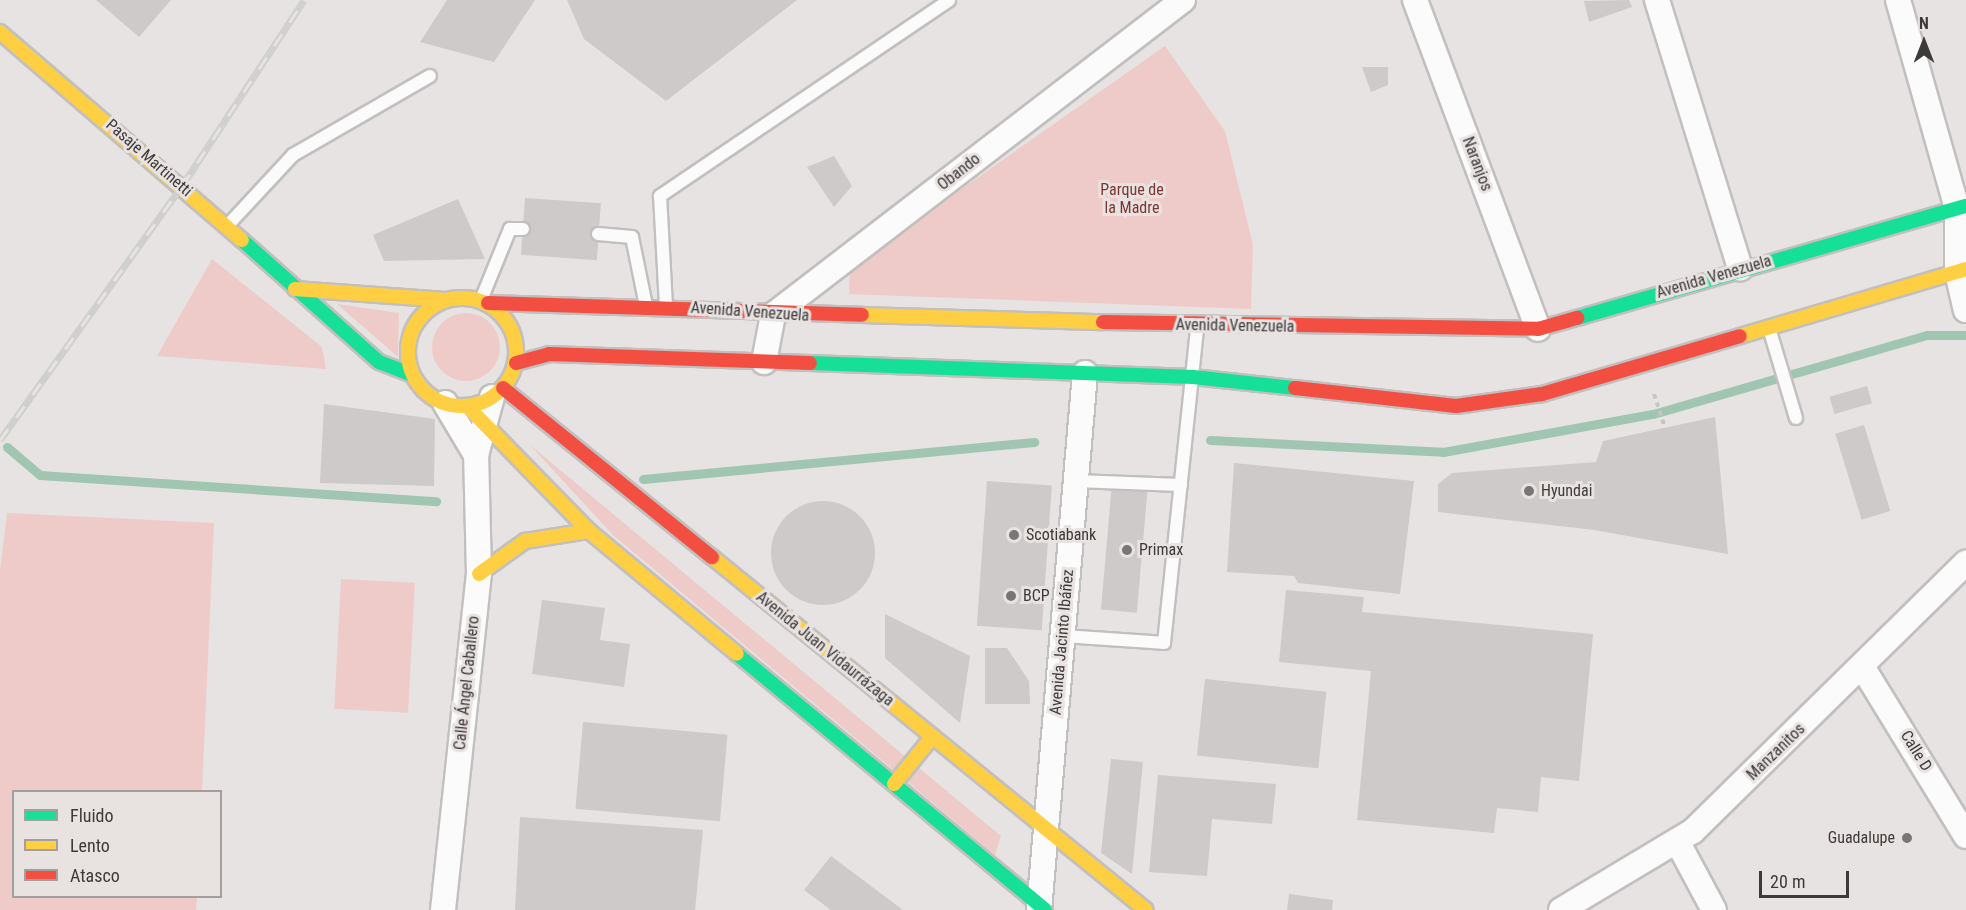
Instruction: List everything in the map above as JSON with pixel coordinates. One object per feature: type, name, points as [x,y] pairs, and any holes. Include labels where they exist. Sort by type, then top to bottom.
[{"type":"main road","name":"Pasaje Martinetti","points":[[0,32],[227,226],[379,362],[413,375]]},
{"type":"main road","name":"Avenida Venezuela","points":[[484,302],[666,306],[773,315],[1197,326],[1538,329],[1740,268],[1961,208]]},
{"type":"main road","points":[[516,363],[549,354],[1193,377],[1456,406],[1506,402],[1962,271]]},
{"type":"main road","points":[[295,289],[484,302],[515,335],[516,363],[498,393],[456,405]]},
{"type":"main road","points":[[446,300],[429,308],[409,339],[413,375],[426,392],[456,405],[485,426],[589,531],[1041,909]]},
{"type":"main road","name":"Avenida Juan Vidaurrázaga","points":[[498,393],[1146,910]]},
{"type":"main road","points":[[479,574],[525,541],[589,531]]},
{"type":"main road","points":[[894,784],[932,737]]},
{"type":"street","name":"Obando","points":[[773,315],[1183,0]]},
{"type":"street","name":"Naranjos","points":[[1415,0],[1538,329]]},
{"type":"street","points":[[1657,0],[1740,268]]},
{"type":"street","points":[[1898,0],[1961,208],[1965,307]]},
{"type":"street","points":[[764,362],[773,315]]},
{"type":"street","name":"Avenida Jacinto Ibáñez","points":[[1041,909],[1084,373]]},
{"type":"street","name":"Calle Ángel Caballero","points":[[443,910],[479,574],[476,455],[498,393]]},
{"type":"street","name":"Calle Ángel Caballero","points":[[456,405],[476,455]]},
{"type":"street","name":"Manzanitos","points":[[1561,910],[1693,831],[1863,668],[1966,563]]},
{"type":"street","name":"Calle D","points":[[1863,668],[1961,811],[1966,836]]},
{"type":"street","points":[[1677,841],[1714,910]]},
{"type":"lane","points":[[666,306],[660,196],[949,0]]},
{"type":"lane","points":[[227,226],[293,155],[430,76]]},
{"type":"lane","points":[[484,302],[510,229],[523,229]]},
{"type":"lane","points":[[598,234],[632,237],[646,306]]},
{"type":"lane","points":[[1062,636],[1164,643],[1197,326]]},
{"type":"lane","points":[[1768,327],[1784,387],[1796,418]]},
{"type":"lane","points":[[1076,481],[1182,485]]},
{"type":"path","points":[[1653,390],[1665,428]]},
{"type":"green space","name":"Parque de la Madre","points":[[1165,46],[1225,131],[1253,245],[1251,309],[849,294],[850,267]]},
{"type":"green space","points":[[212,259],[322,347],[326,369],[157,356]]},
{"type":"green space","points":[[337,304],[399,313],[398,357]]},
{"type":"green space","points":[[466,313],[479,316],[490,323],[497,334],[500,347],[497,360],[490,371],[479,378],[466,381],[453,378],[442,371],[435,360],[432,347],[435,334],[442,323],[453,316]]},
{"type":"green space","points":[[530,445],[1001,836],[995,855],[613,535]]},
{"type":"green space","points":[[7,513],[214,523],[202,790],[12,790],[12,898],[197,898],[196,910],[0,910],[0,571]]},
{"type":"green space","points":[[341,579],[415,583],[408,713],[334,709]]},
{"type":"building","points":[[96,0],[171,0],[139,37]]},
{"type":"building","points":[[447,0],[535,0],[494,62],[420,42]]},
{"type":"building","points":[[567,0],[797,0],[666,101],[584,39]]},
{"type":"building","points":[[1629,0],[1632,7],[1589,22],[1584,1]]},
{"type":"building","points":[[1362,67],[1388,67],[1388,85],[1371,92]]},
{"type":"building","points":[[834,156],[852,186],[834,207],[807,167]]},
{"type":"building","points":[[525,198],[601,203],[597,260],[521,255]]},
{"type":"building","points":[[458,199],[485,259],[384,261],[373,235]]},
{"type":"building","points":[[1867,386],[1872,403],[1834,414],[1830,397]]},
{"type":"building","points":[[324,404],[435,419],[434,486],[320,483]]},
{"type":"building","points":[[1715,417],[1728,554],[1594,530],[1438,512],[1438,484],[1452,473],[1596,462],[1603,441]]},
{"type":"building","points":[[1864,425],[1890,511],[1862,520],[1835,434]]},
{"type":"building","points":[[1234,463],[1414,481],[1400,594],[1298,583],[1294,576],[1227,572]]},
{"type":"building","points":[[987,481],[1052,486],[1042,630],[977,626]]},
{"type":"building","points":[[1112,483],[1148,486],[1137,613],[1101,610]]},
{"type":"building","points":[[823,501],[843,505],[860,516],[871,533],[875,553],[871,573],[860,590],[843,601],[823,605],[803,601],[786,590],[775,573],[771,553],[775,533],[786,516],[803,505]]},
{"type":"building","points":[[1286,590],[1364,597],[1362,612],[1593,634],[1579,781],[1541,777],[1538,812],[1497,808],[1494,833],[1357,820],[1371,671],[1279,662]]},
{"type":"building","points":[[542,600],[605,608],[600,640],[630,644],[624,687],[532,674]]},
{"type":"building","points":[[885,614],[970,656],[960,723],[885,658]]},
{"type":"building","points":[[985,648],[1007,648],[1029,681],[1030,704],[985,704]]},
{"type":"building","points":[[1205,679],[1326,692],[1318,768],[1197,756]]},
{"type":"building","points":[[583,722],[727,735],[720,821],[575,809]]},
{"type":"building","points":[[1111,759],[1143,762],[1132,874],[1101,853]]},
{"type":"building","points":[[1158,775],[1276,784],[1272,824],[1212,819],[1207,876],[1149,872]]},
{"type":"building","points":[[520,817],[703,830],[695,910],[515,910]]},
{"type":"building","points":[[831,856],[903,910],[831,910],[804,890]]},
{"type":"building","points":[[1289,894],[1333,900],[1332,910],[1287,910]]},
{"type":"waterway","points":[[1210,440],[1443,452],[1653,414],[1927,335],[1966,335]]},
{"type":"waterway","points":[[643,479],[1034,442]]},
{"type":"waterway","points":[[7,447],[40,475],[436,501]]},
{"type":"railway","points":[[0,440],[182,186],[304,0]]},
{"type":"traffic: fast","points":[[1577,318],[1966,206]]},
{"type":"traffic: fast","points":[[242,240],[379,362],[413,375]]},
{"type":"traffic: fast","points":[[810,363],[1193,377],[1295,388]]},
{"type":"traffic: fast","points":[[737,654],[1045,910]]},
{"type":"traffic: slow","points":[[0,32],[242,240]]},
{"type":"traffic: slow","points":[[1740,336],[1966,269]]},
{"type":"traffic: slow","points":[[295,289],[446,300]]},
{"type":"traffic: slow","points":[[462,298],[483,302],[501,313],[512,331],[516,352],[512,373],[501,391],[483,402],[462,406],[441,402],[423,391],[412,373],[408,352],[412,331],[423,313],[441,302],[462,298]]},
{"type":"traffic: slow","points":[[862,315],[1103,322]]},
{"type":"traffic: slow","points":[[467,406],[589,531],[737,654]]},
{"type":"traffic: slow","points":[[479,574],[525,541],[589,531]]},
{"type":"traffic: slow","points":[[712,557],[1146,910]]},
{"type":"traffic: slow","points":[[894,784],[932,737]]},
{"type":"traffic: jam","points":[[488,303],[862,315]]},
{"type":"traffic: jam","points":[[1103,322],[1538,329],[1577,318]]},
{"type":"traffic: jam","points":[[1295,388],[1456,406],[1542,394],[1740,336]]},
{"type":"traffic: jam","points":[[516,363],[549,354],[810,363]]},
{"type":"traffic: jam","points":[[503,388],[712,557]]},
{"type":"place","name":"Hyundai","points":[[1529,491]]},
{"type":"place","name":"Scotiabank","points":[[1014,535]]},
{"type":"place","name":"Primax","points":[[1127,550]]},
{"type":"place","name":"BCP","points":[[1011,596]]},
{"type":"place","name":"Guadalupe","points":[[1907,838]]}]
